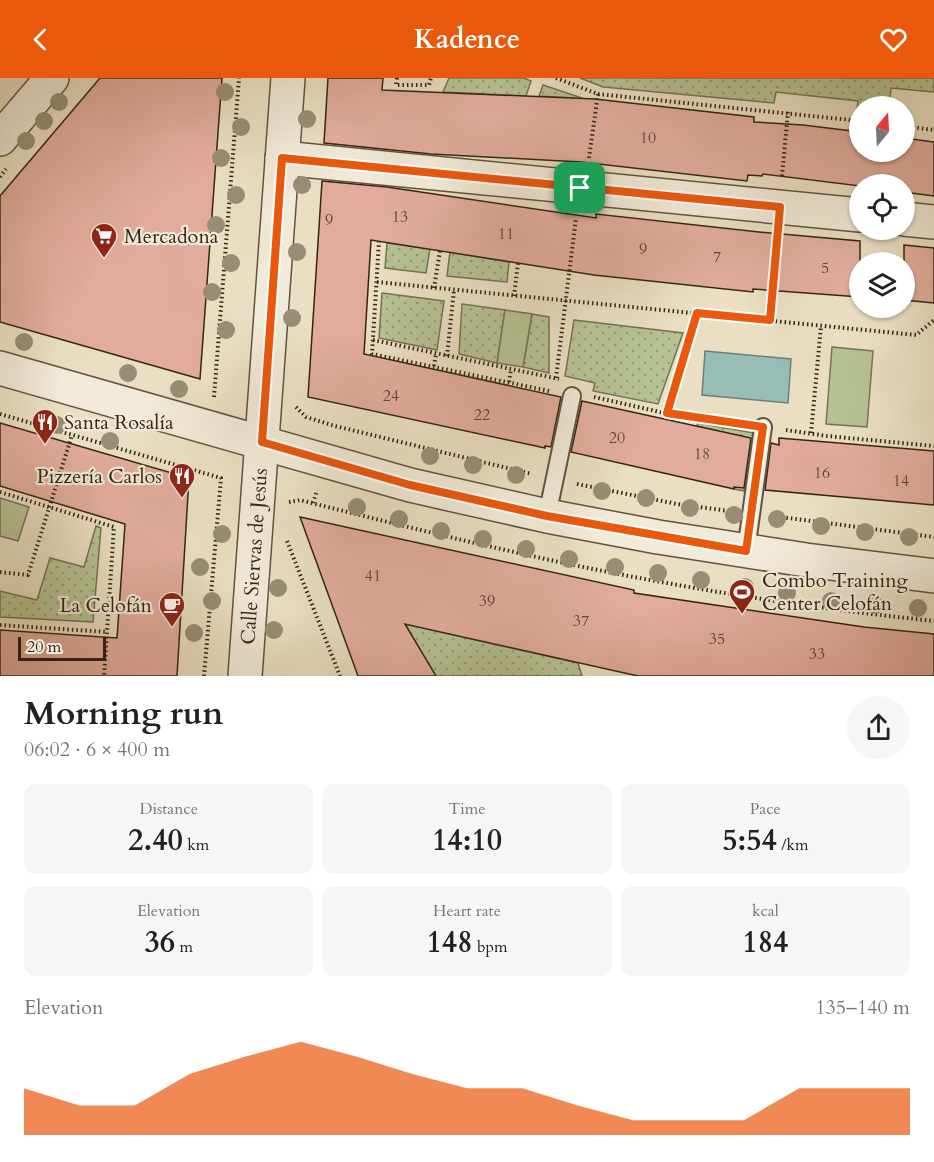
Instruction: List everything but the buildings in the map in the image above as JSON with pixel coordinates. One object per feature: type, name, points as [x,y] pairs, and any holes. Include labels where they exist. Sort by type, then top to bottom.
[{"type":"street","points":[[0,139],[52,78]]},
{"type":"street","name":"Calle Siervas de Jesús","points":[[246,676],[288,78]]},
{"type":"street","points":[[282,158],[585,173],[781,193],[849,212]]},
{"type":"street","points":[[915,220],[934,222]]},
{"type":"street","points":[[0,368],[410,485],[547,516],[746,551],[934,576]]},
{"type":"lane","points":[[547,516],[573,390]]},
{"type":"lane","points":[[746,551],[763,427]]},
{"type":"path","points":[[214,395],[239,78]]},
{"type":"path","points":[[397,78],[396,85],[429,85],[431,78]]},
{"type":"path","points":[[556,78],[598,94],[849,120]]},
{"type":"path","points":[[556,378],[598,94]]},
{"type":"path","points":[[770,320],[788,112]]},
{"type":"path","points":[[915,127],[934,130]]},
{"type":"path","points":[[379,241],[372,354],[508,382],[573,390],[667,413],[811,433],[934,446]]},
{"type":"path","points":[[434,288],[440,251]]},
{"type":"path","points":[[514,296],[518,263]]},
{"type":"path","points":[[377,282],[916,335],[934,320]]},
{"type":"path","points":[[447,356],[454,290]]},
{"type":"path","points":[[667,413],[697,313]]},
{"type":"path","points":[[811,433],[821,326]]},
{"type":"path","points":[[373,340],[556,378],[573,390]]},
{"type":"path","points":[[434,366],[436,353]]},
{"type":"path","points":[[508,382],[511,369]]},
{"type":"path","points":[[294,404],[306,417],[335,426],[554,479],[677,504],[934,537]]},
{"type":"path","points":[[0,414],[221,478],[204,676]]},
{"type":"path","points":[[0,572],[28,575],[72,435]]},
{"type":"path","points":[[313,503],[318,486]]},
{"type":"path","points":[[0,492],[114,527],[104,676]]},
{"type":"path","points":[[283,510],[288,502],[300,500],[455,539],[598,570],[774,601],[934,621]]},
{"type":"path","name":"Calle Siervas de Jesús","points":[[286,539],[340,676]]},
{"type":"path","points":[[0,626],[107,632]]},
{"type":"green space","points":[[449,78],[524,78],[531,81],[526,96],[443,92]]},
{"type":"green space","points":[[580,78],[934,78],[934,92],[891,88],[890,96],[849,96],[849,100],[776,92],[774,103],[603,87]]},
{"type":"green space","points":[[543,85],[582,98],[579,160],[571,162],[573,98],[539,96]]},
{"type":"green space","points":[[387,243],[430,249],[426,273],[385,268]]},
{"type":"green space","points":[[450,252],[509,262],[507,282],[447,276]]},
{"type":"green space","points":[[382,293],[444,301],[437,350],[379,338]]},
{"type":"green space","points":[[462,304],[505,310],[497,363],[459,354]]},
{"type":"green space","points":[[505,310],[532,314],[523,367],[497,363]]},
{"type":"green space","points":[[532,314],[549,317],[549,373],[523,367]]},
{"type":"green space","points":[[574,320],[683,333],[658,404],[593,391],[595,383],[565,376]]},
{"type":"green space","points":[[832,347],[873,351],[867,427],[826,424]]},
{"type":"green space","points":[[698,423],[754,433],[744,491],[734,489],[745,437],[697,426]]},
{"type":"green space","points":[[0,498],[29,507],[18,541],[0,536]]},
{"type":"green space","points":[[96,526],[101,528],[93,622],[0,617],[0,591],[37,600],[50,558],[84,567]]},
{"type":"green space","points":[[405,624],[578,663],[582,676],[435,676]]},
{"type":"water","points":[[705,351],[791,359],[788,403],[702,395]]},
{"type":"place","name":"Mercadona","points":[[104,259]]},
{"type":"place","name":"Santa Rosalía","points":[[45,445]]},
{"type":"place","name":"Pizzería Carlos","points":[[182,499]]},
{"type":"place","name":"Combo Training Center Celofán","points":[[742,615]]},
{"type":"place","name":"La Celofán","points":[[172,628]]},
{"type":"route","points":[[282,158],[580,188],[780,207],[770,320],[697,313],[667,413],[763,427],[746,551],[547,516],[410,485],[262,442],[282,158]]}]
